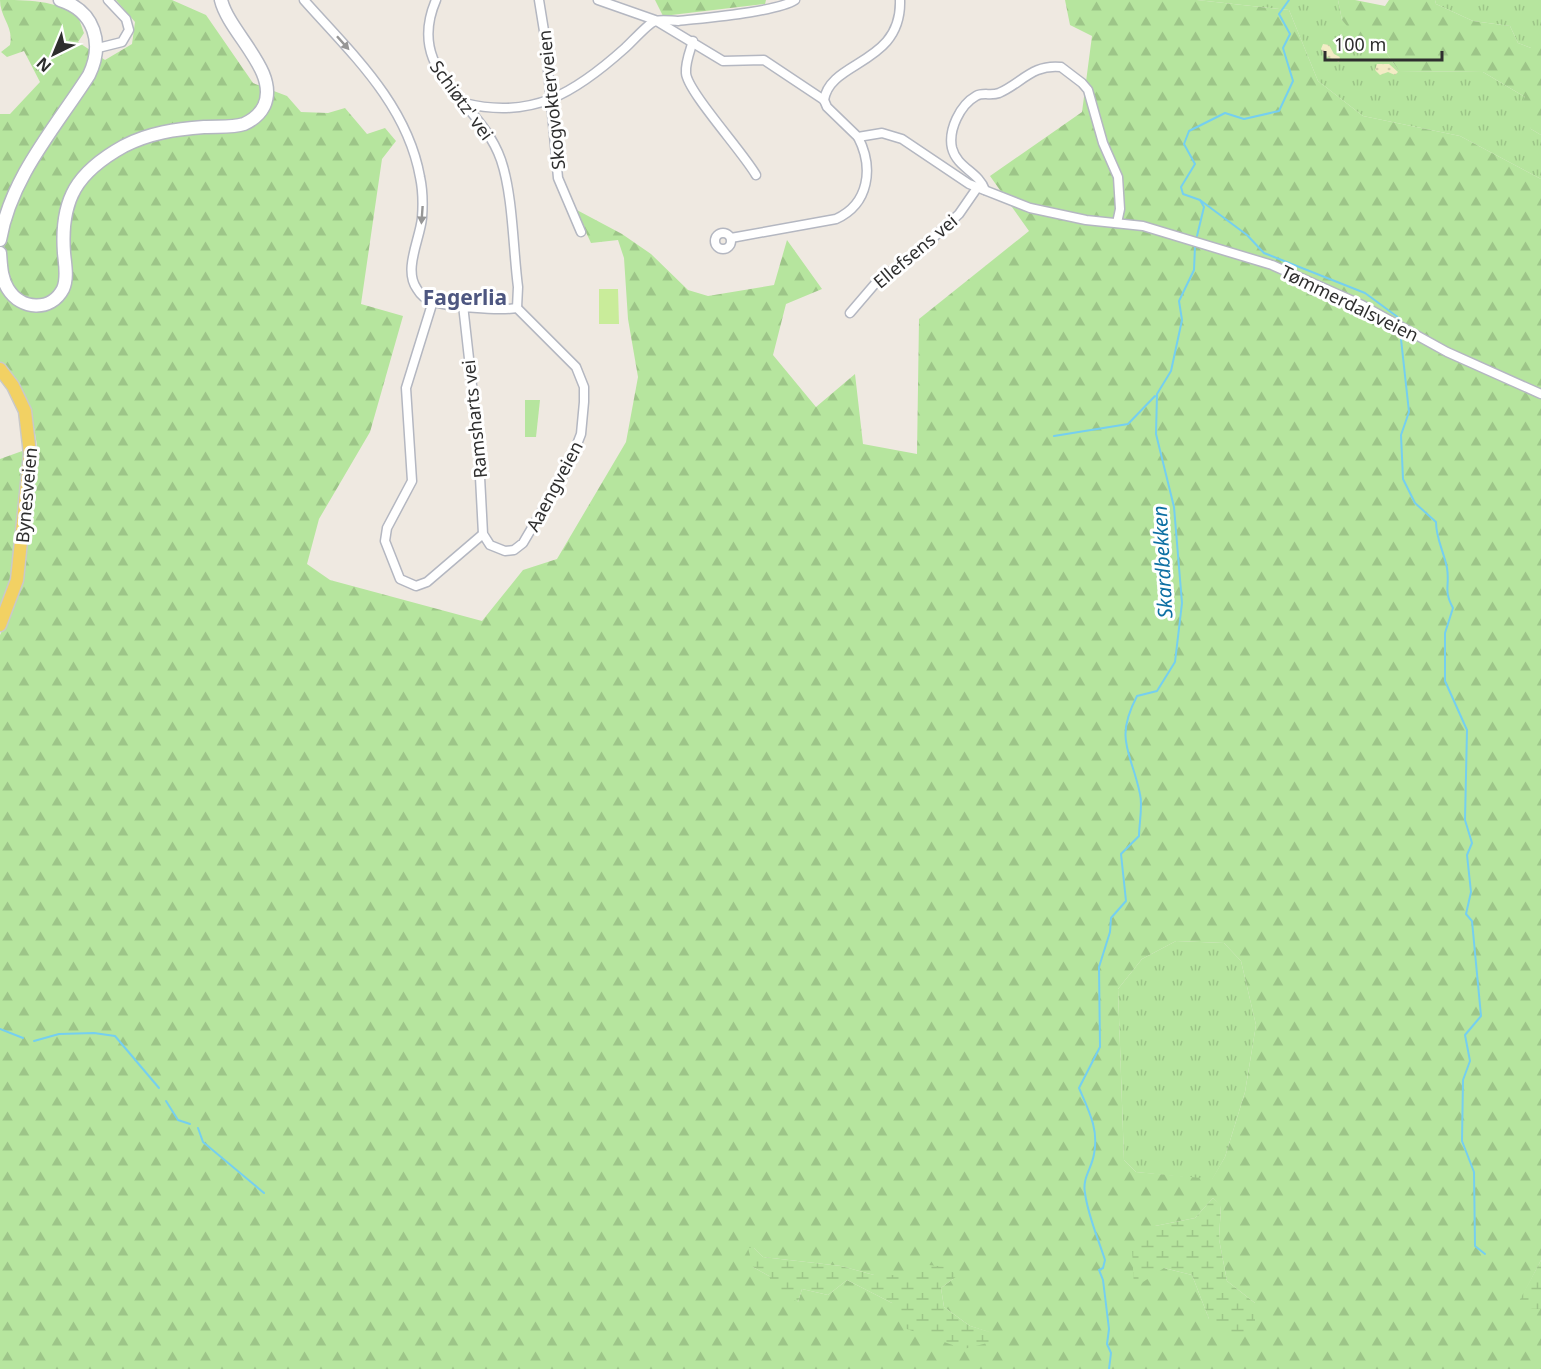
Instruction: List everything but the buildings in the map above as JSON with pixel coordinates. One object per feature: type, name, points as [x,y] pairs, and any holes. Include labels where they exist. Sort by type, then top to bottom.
[{"type":"main road","name":"Bynesveien","points":[[0,369],[20,398],[30,438],[17,580],[0,625]]},
{"type":"street","points":[[0,240],[12,195],[89,75],[98,48],[95,31],[89,20],[80,10],[60,0]]},
{"type":"street","points":[[98,48],[118,44],[129,30],[126,19],[108,0]]},
{"type":"street","points":[[0,254],[2,275],[9,291],[23,303],[45,305],[58,296],[65,284],[63,227],[65,210],[69,196],[88,173],[117,151],[149,135],[187,128],[244,124],[260,112],[267,94],[264,75],[226,16],[221,0]]},
{"type":"street","points":[[304,0],[372,77],[391,105],[409,140],[418,168],[423,201],[420,234],[411,275],[419,292],[433,301],[517,308]]},
{"type":"street","name":"Schiøtz' vei","points":[[436,0],[428,25],[430,57],[488,136],[502,164],[518,287],[517,308]]},
{"type":"street","name":"Skogvokterveien","points":[[539,0],[558,178],[581,232]]},
{"type":"street","points":[[598,0],[655,21],[693,41],[723,61],[764,60],[824,100],[858,137],[868,176],[860,201],[849,212],[836,219],[731,238]]},
{"type":"street","points":[[464,102],[512,109],[529,107],[551,99],[601,68],[655,21],[707,17],[780,6],[795,0]]},
{"type":"street","points":[[824,100],[831,84],[886,44],[897,22],[900,0]]},
{"type":"street","points":[[693,41],[686,69],[690,87],[733,140],[756,175]]},
{"type":"street","points":[[981,189],[982,181],[955,155],[951,140],[955,119],[975,96],[999,92],[1038,69],[1061,67],[1088,90],[1103,143],[1115,166],[1120,208],[1117,224]]},
{"type":"street","name":"Tømmerdalsveien","points":[[858,137],[882,134],[902,139],[981,189],[1044,212],[1170,233],[1272,265],[1351,300],[1455,356],[1541,394]]},
{"type":"street","name":"Ellefsens vei","points":[[850,313],[880,278],[908,261],[959,214],[981,189]]},
{"type":"street","points":[[433,301],[406,388],[412,481],[387,528],[385,546],[397,575],[404,582],[416,586],[427,582],[483,534]]},
{"type":"street","name":"Ramsharts vei","points":[[463,305],[478,439],[483,534]]},
{"type":"street","name":"Aaengveien","points":[[483,534],[490,545],[500,550],[514,550],[523,543],[569,465],[582,427],[584,387],[579,373],[572,362],[517,308]]},
{"type":"green space","points":[[0,0],[30,1],[51,4],[69,11],[77,16],[84,33],[78,42],[105,60],[132,44],[135,22],[116,0],[172,0],[206,15],[253,83],[287,96],[301,112],[328,113],[345,108],[367,134],[385,128],[396,141],[382,159],[361,304],[403,316],[370,432],[319,519],[307,564],[330,580],[482,621],[523,570],[557,559],[626,442],[638,377],[628,319],[624,258],[618,240],[591,243],[575,209],[622,234],[651,254],[688,290],[708,296],[774,285],[787,240],[822,289],[786,304],[773,355],[816,407],[855,374],[863,444],[917,454],[919,319],[1029,231],[990,176],[1082,112],[1092,36],[1070,25],[1065,0],[1197,0],[1289,10],[1318,81],[1363,116],[1460,136],[1541,179],[1541,1260],[1516,1309],[1541,1309],[1541,1369],[0,1369],[0,635],[13,606],[25,553],[37,445],[32,416],[26,399],[0,362],[0,114],[10,114],[40,82],[24,51],[7,57],[1,52],[10,45],[11,38]],"holes":[[[1176,941],[1224,943],[1241,961],[1256,1025],[1245,1092],[1225,1157],[1212,1179],[1136,1172],[1124,1160],[1118,989],[1142,959]],[[1213,1198],[1221,1206],[1219,1239],[1227,1281],[1255,1303],[1209,1319],[1192,1275],[1164,1268],[1155,1226],[1195,1218]],[[754,1248],[763,1257],[841,1266],[874,1275],[953,1279],[941,1288],[944,1307],[970,1326],[992,1333],[892,1303],[847,1280],[828,1295],[802,1289],[798,1302],[769,1276],[753,1267]]]},
{"type":"green space","points":[[655,0],[766,0],[765,4],[663,16]]},
{"type":"green space","points":[[1197,0],[1338,0],[1342,20],[1387,54],[1399,71],[1483,72],[1525,97],[1531,129],[1541,135],[1541,179],[1460,136],[1363,116],[1318,81],[1289,10]]},
{"type":"green space","points":[[1338,0],[1355,0],[1385,6],[1389,0],[1435,0],[1436,4],[1473,21],[1510,26],[1518,43],[1531,48],[1541,48],[1541,135],[1531,129],[1519,108],[1525,97],[1483,72],[1399,71],[1387,54],[1368,51],[1342,20]]},
{"type":"green space","points":[[1435,0],[1541,0],[1541,48],[1531,48],[1518,43],[1510,26],[1473,21],[1436,4]]},
{"type":"green space","points":[[599,289],[618,289],[619,324],[599,324]]},
{"type":"green space","points":[[525,400],[540,400],[536,437],[525,437]]},
{"type":"green space","points":[[25,450],[12,579],[0,614],[0,459]]},
{"type":"green space","points":[[1176,941],[1224,943],[1241,961],[1256,1025],[1245,1092],[1225,1157],[1212,1180],[1136,1172],[1124,1160],[1118,989],[1142,959]]},
{"type":"green space","points":[[1213,1198],[1221,1205],[1219,1239],[1227,1281],[1255,1303],[1255,1324],[1237,1344],[1209,1319],[1192,1275],[1164,1268],[1134,1288],[1132,1247],[1155,1226],[1195,1218]]},
{"type":"green space","points":[[748,1248],[754,1248],[763,1257],[841,1266],[874,1275],[906,1275],[920,1264],[947,1267],[957,1276],[941,1288],[944,1307],[970,1326],[992,1333],[995,1341],[964,1349],[904,1328],[892,1303],[847,1280],[828,1295],[802,1289],[798,1302],[774,1289],[769,1276],[753,1267]]},
{"type":"green space","points":[[1541,1260],[1541,1309],[1515,1309]]},
{"type":"sand","points":[[1323,44],[1329,45],[1334,54],[1340,57],[1339,62],[1325,56],[1321,49]]},
{"type":"sand","points":[[1377,64],[1389,64],[1398,72],[1395,75],[1388,72],[1380,75],[1375,70]]},
{"type":"waterway","points":[[1197,236],[1204,207],[1200,200],[1183,194],[1181,187],[1195,164],[1184,144],[1189,131],[1225,113],[1244,119],[1279,111],[1293,81],[1283,48],[1290,34],[1279,14],[1289,0]]},
{"type":"waterway","points":[[1200,200],[1247,235],[1264,253],[1365,293],[1399,318],[1400,324]]},
{"type":"waterway","name":"Skardbekken","points":[[1109,1369],[1111,1353],[1107,1344],[1109,1329],[1103,1280],[1099,1270],[1103,1268],[1105,1260],[1088,1210],[1084,1188],[1094,1154],[1095,1137],[1092,1121],[1079,1088],[1100,1047],[1099,967],[1110,932],[1111,918],[1126,901],[1121,854],[1139,836],[1141,799],[1126,745],[1126,724],[1137,696],[1157,691],[1175,662],[1182,603],[1174,507],[1156,434],[1157,394],[1171,371],[1182,320],[1179,301],[1194,270],[1195,246]]},
{"type":"waterway","points":[[1400,330],[1409,412],[1401,435],[1403,479],[1415,503],[1436,522],[1448,574],[1447,592],[1453,608],[1445,633],[1445,681],[1467,730],[1465,820],[1472,843],[1467,855],[1471,892],[1466,914],[1472,921],[1481,1016],[1465,1035],[1470,1061],[1463,1080],[1462,1141],[1474,1172],[1475,1246],[1485,1254]]},
{"type":"waterway","points":[[1054,436],[1128,424],[1155,396]]},
{"type":"waterway","points":[[0,1029],[23,1038]]},
{"type":"waterway","points":[[34,1041],[59,1034],[94,1033],[115,1036],[159,1088]]},
{"type":"waterway","points":[[166,1101],[178,1120],[190,1124]]},
{"type":"waterway","points":[[198,1128],[203,1142],[264,1193]]},
{"type":"district","name":"Fagerlia","points":[[465,297]]}]
